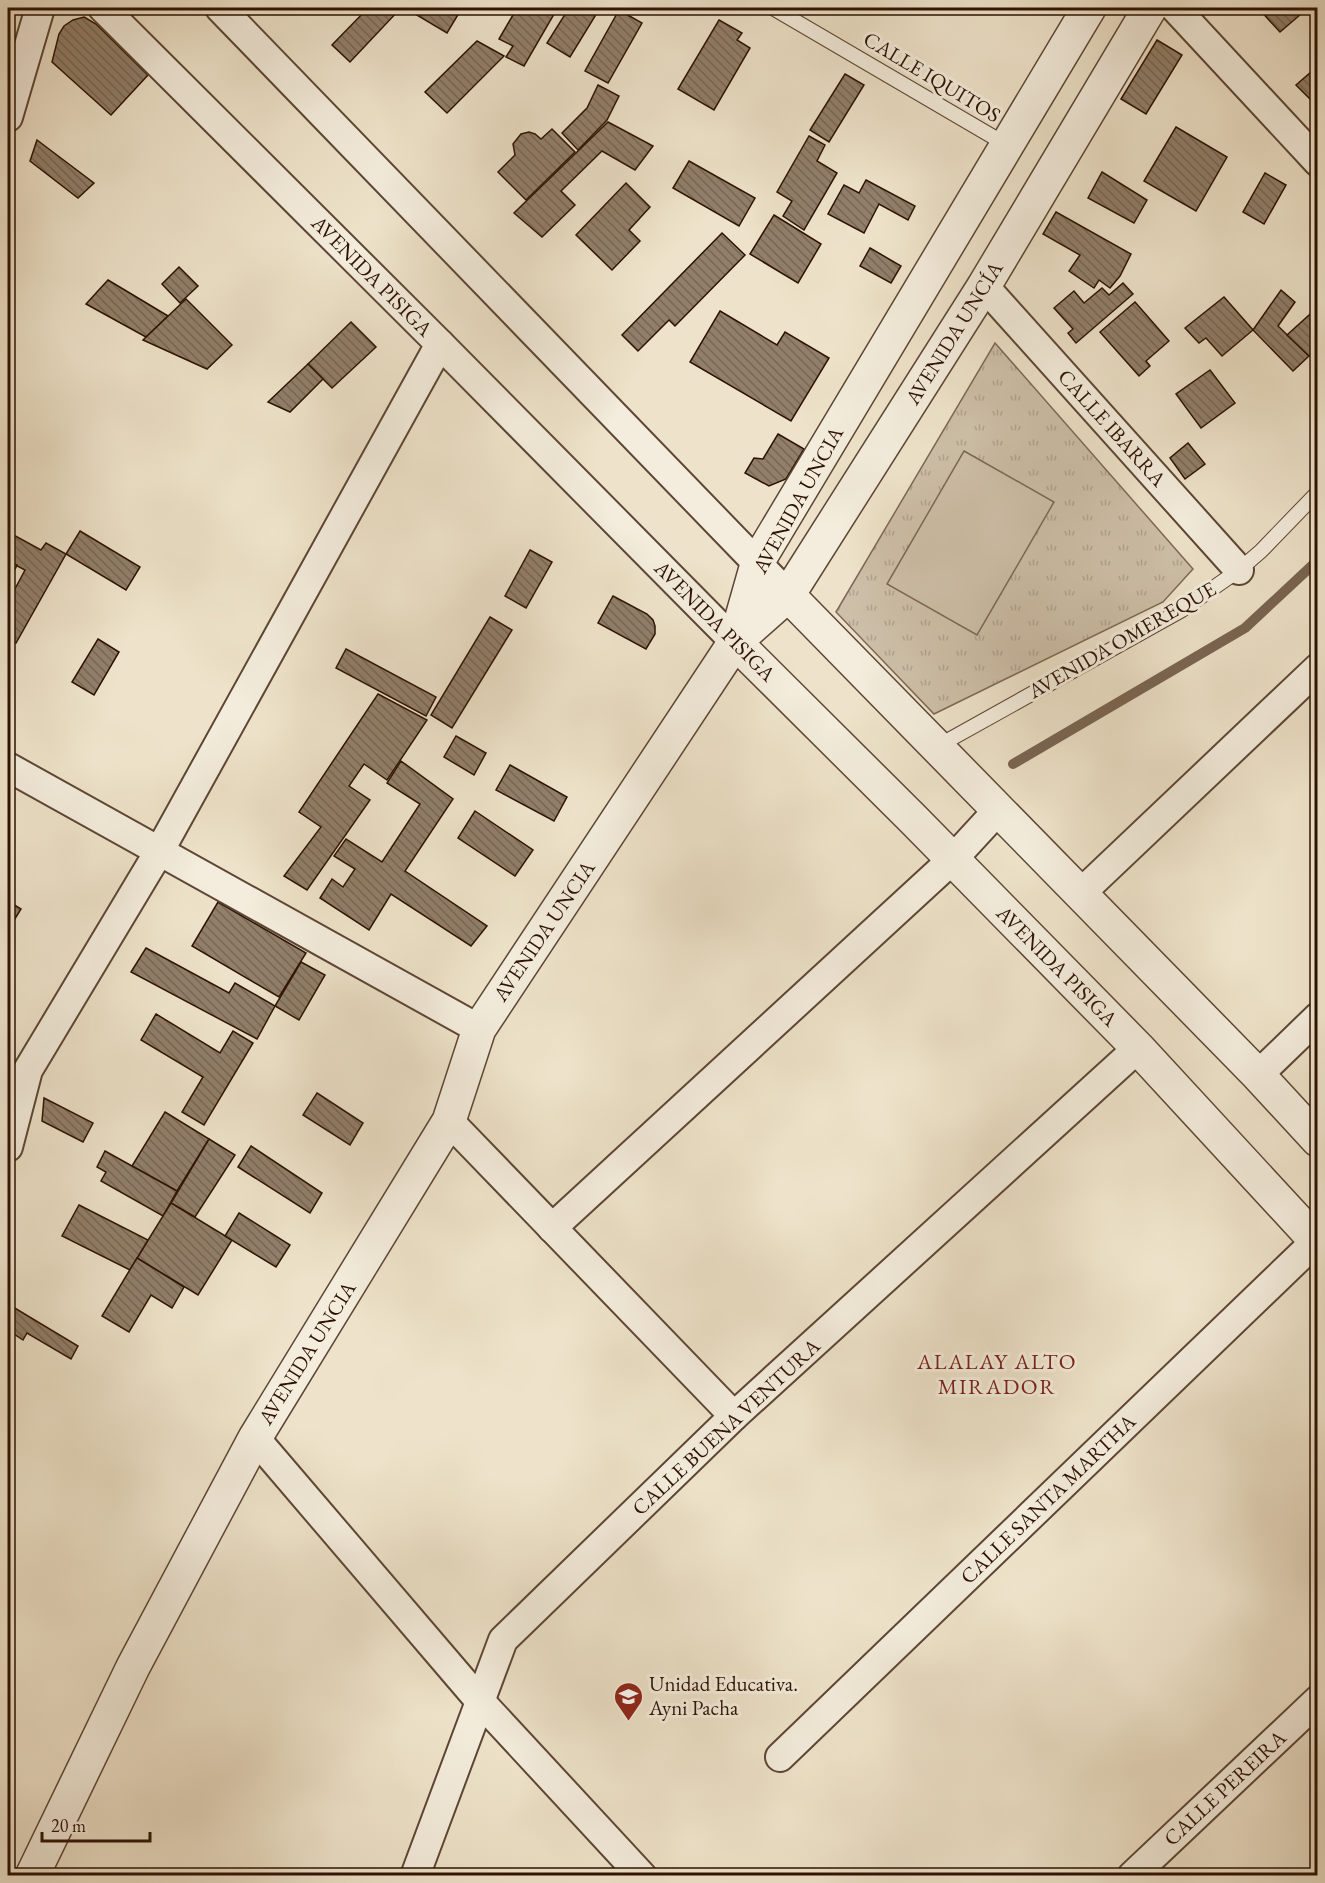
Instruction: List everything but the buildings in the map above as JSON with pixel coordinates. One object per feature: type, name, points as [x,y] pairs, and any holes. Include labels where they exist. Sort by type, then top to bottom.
[{"type":"street","points":[[8,117],[40,8]]},
{"type":"street","name":"AVENIDA PISIGA","points":[[103,8],[440,344],[1138,1048],[1317,1242]]},
{"type":"street","points":[[220,8],[758,561],[788,595],[1258,1075],[1317,1140]]},
{"type":"street","name":"AVENIDA UNCIA","points":[[32,1875],[133,1667],[255,1438],[449,1122],[479,1029],[735,642],[758,561],[1089,8]]},
{"type":"street","name":"AVENIDA UNCÍA","points":[[735,642],[788,595],[984,286],[1150,8]]},
{"type":"street","points":[[1175,8],[1317,162]]},
{"type":"street","name":"CALLE IBARRA","points":[[984,286],[1239,570]]},
{"type":"street","points":[[8,1147],[18,1075],[160,850],[440,344]]},
{"type":"street","points":[[1081,893],[1317,668]]},
{"type":"street","points":[[8,767],[479,1029]]},
{"type":"street","points":[[552,1228],[953,860],[999,809]]},
{"type":"street","points":[[1258,1075],[1317,1017]]},
{"type":"street","name":"CALLE BUENA VENTURA","points":[[415,1875],[503,1640],[734,1416],[1138,1048]]},
{"type":"street","points":[[449,1122],[734,1416]]},
{"type":"street","name":"CALLE SANTA MARTHA","points":[[780,1757],[1317,1242]]},
{"type":"street","points":[[255,1438],[479,1700],[642,1875]]},
{"type":"street","name":"CALLE PEREIRA","points":[[1131,1875],[1317,1700]]},
{"type":"lane","name":"CALLE IQUITOS","points":[[774,8],[1007,146]]},
{"type":"lane","name":"AVENIDA OMEREQUE","points":[[938,746],[1182,610],[1239,570],[1261,551],[1317,492]]},
{"type":"green space","points":[[995,343],[1193,569],[1163,602],[934,714],[836,612]]},
{"type":"green space","points":[[964,451],[1054,502],[977,635],[887,584]]},
{"type":"waterway","points":[[1013,764],[1245,628],[1318,560]]},
{"type":"place","name":"Unidad Educativa. Ayni Pacha","points":[[628,1722]]},
{"type":"district","name":"ALALAY ALTO MIRADOR","points":[[997,1374]]}]
